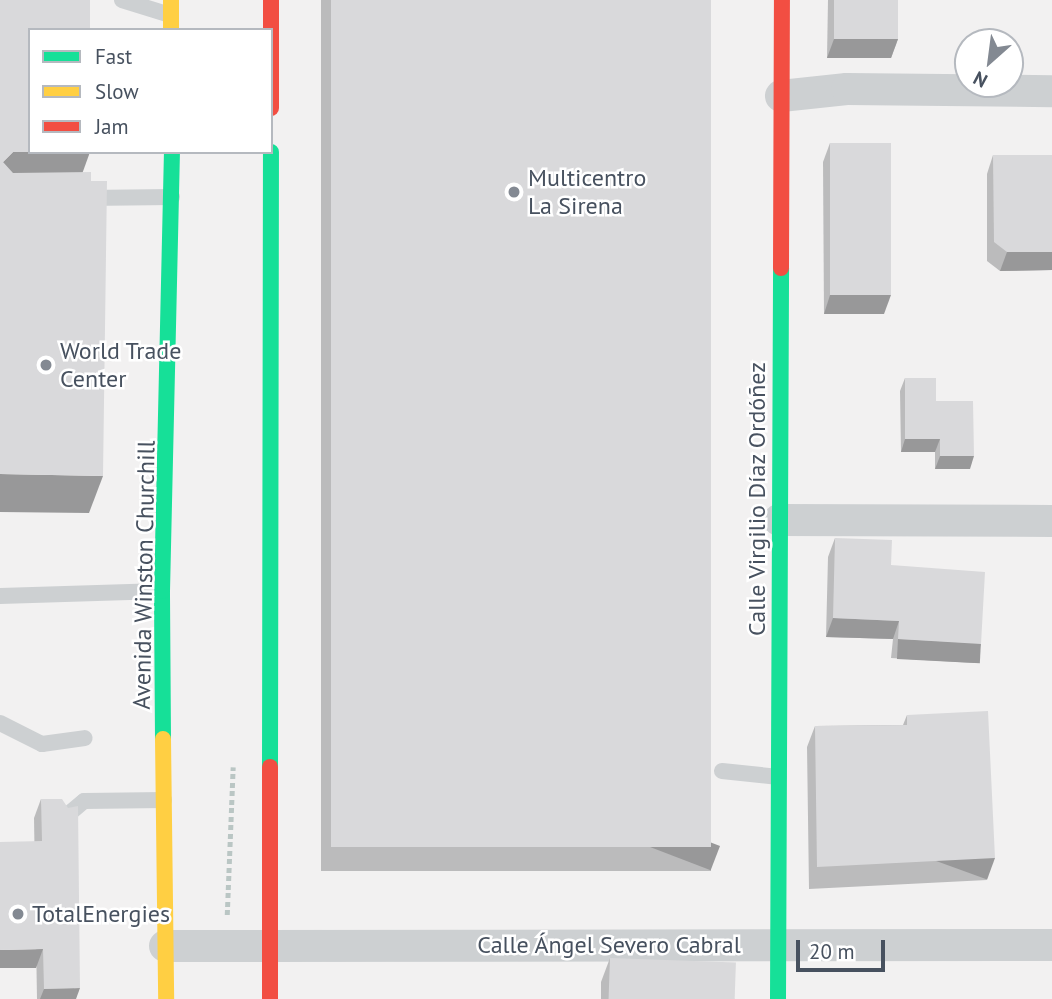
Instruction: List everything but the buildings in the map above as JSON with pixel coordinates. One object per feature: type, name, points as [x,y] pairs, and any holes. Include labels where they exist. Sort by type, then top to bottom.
[{"type":"main road","points":[[271,0],[271,28]]},
{"type":"main road","name":"Calle Virgilio Díaz Ordóñez","points":[[778,999],[782,0]]},
{"type":"main road","name":"Avenida Winston Churchill","points":[[166,999],[162,591],[172,154]]},
{"type":"main road","points":[[270,999],[271,154]]},
{"type":"street","points":[[781,96],[847,89],[1052,92]]},
{"type":"street","points":[[779,520],[1052,521]]},
{"type":"street","name":"Calle Ángel Severo Cabral","points":[[165,946],[270,943],[1052,945]]},
{"type":"lane","points":[[122,0],[171,15]]},
{"type":"lane","points":[[66,198],[172,197]]},
{"type":"lane","points":[[0,596],[162,591]]},
{"type":"lane","points":[[0,723],[42,744],[85,738]]},
{"type":"lane","points":[[722,771],[779,777]]},
{"type":"lane","points":[[65,817],[84,801],[166,800]]},
{"type":"traffic: fast","points":[[163,739],[162,591],[172,154]]},
{"type":"traffic: fast","points":[[270,767],[271,154]]},
{"type":"traffic: fast","points":[[778,999],[781,268]]},
{"type":"traffic: slow","points":[[171,0],[171,28]]},
{"type":"traffic: slow","points":[[163,739],[166,999]]},
{"type":"traffic: jam","points":[[271,0],[271,28]]},
{"type":"traffic: jam","points":[[781,268],[782,0]]},
{"type":"traffic: jam","points":[[270,767],[270,999]]},
{"type":"place","name":"Multicentro La Sirena","points":[[514,192]]},
{"type":"place","name":"World Trade Center","points":[[46,365]]},
{"type":"place","name":"TotalEnergies","points":[[18,914]]}]
